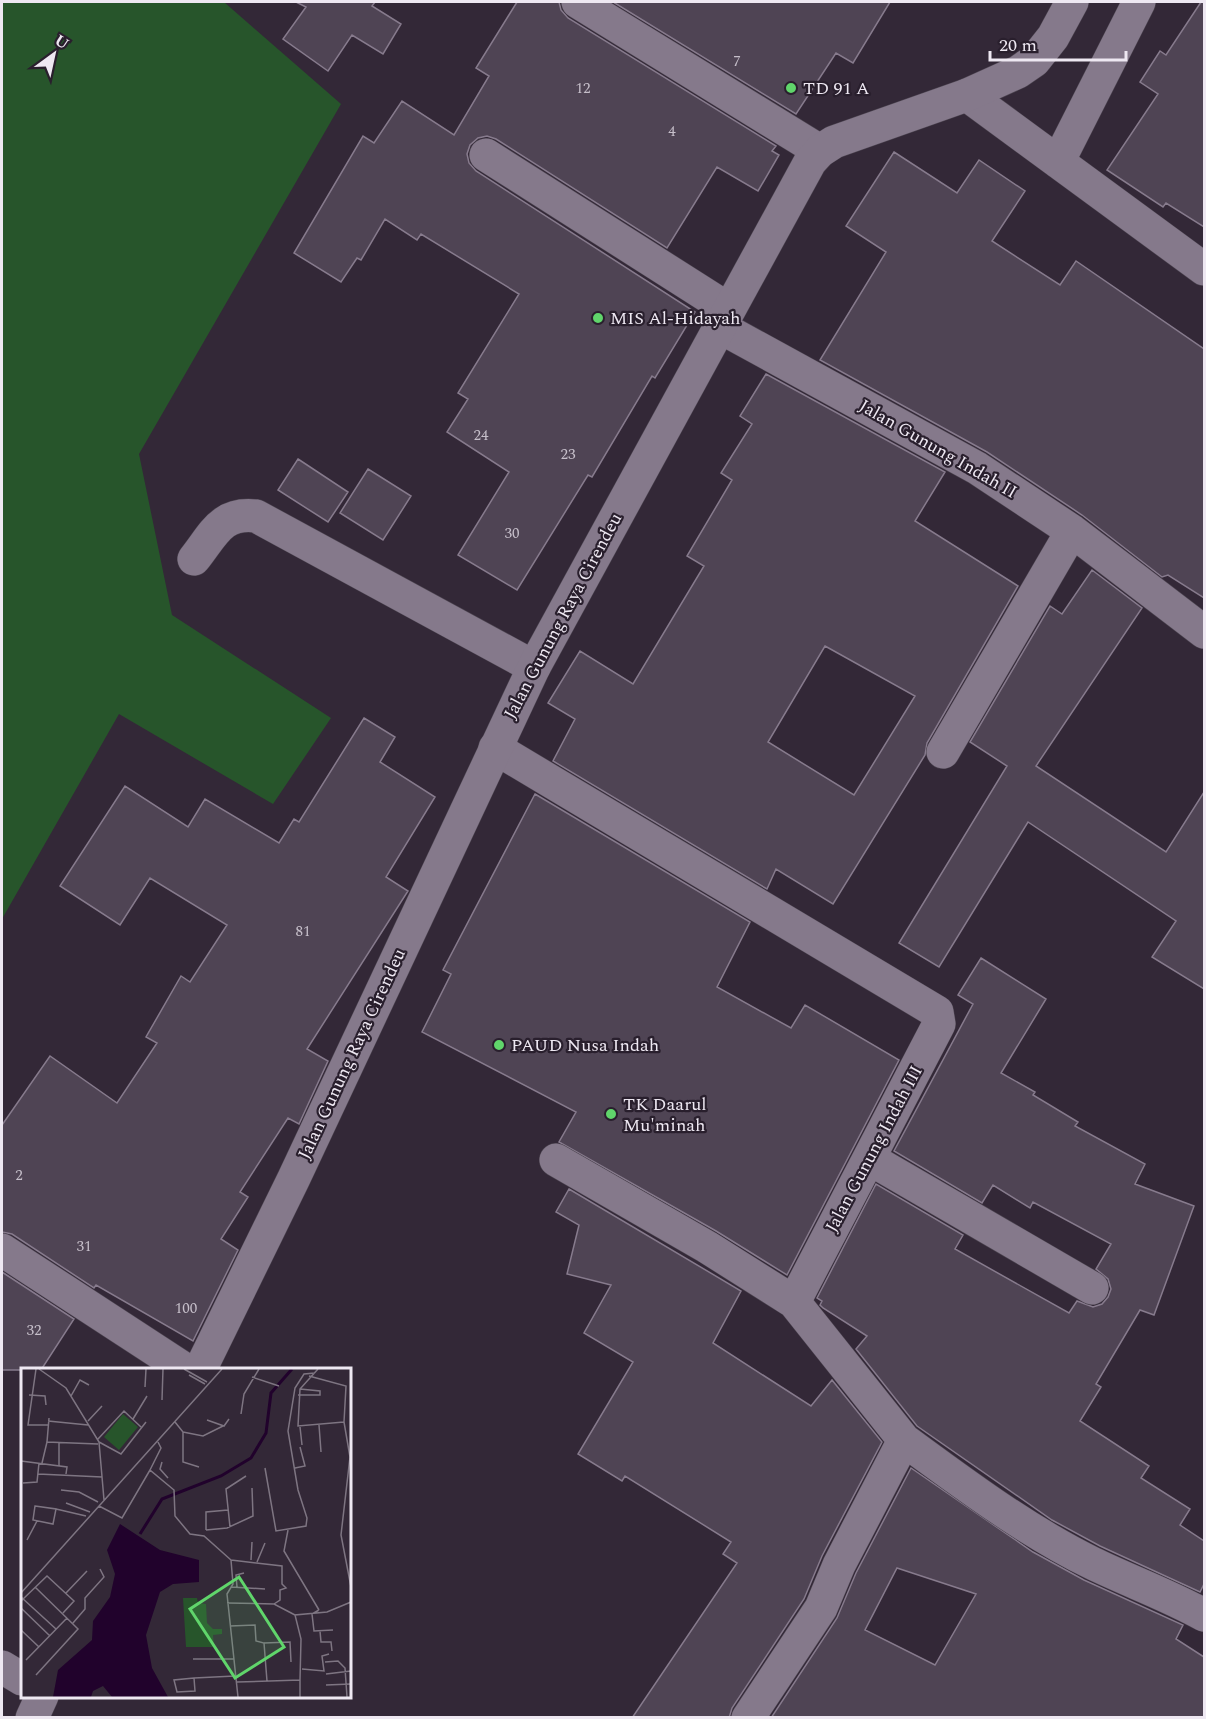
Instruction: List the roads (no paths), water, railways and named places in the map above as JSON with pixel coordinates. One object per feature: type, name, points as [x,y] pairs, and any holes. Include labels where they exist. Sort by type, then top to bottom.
[{"type":"street","points":[[578,2],[820,151]]},
{"type":"street","name":"Jalan Gunung Raya Cirendeu","points":[[201,1368],[294,1178],[534,667],[723,317],[810,162],[820,151],[881,123],[967,95],[1018,72],[1034,61],[1053,37],[1072,2]]},
{"type":"street","points":[[1058,162],[1139,2]]},
{"type":"street","points":[[967,95],[1204,269]]},
{"type":"street","name":"Jalan Gunung Indah II","points":[[486,155],[723,317],[977,468],[1072,531],[1204,632]]},
{"type":"street","points":[[194,559],[224,521],[238,514],[256,516],[534,667]]},
{"type":"street","points":[[943,752],[1072,531]]},
{"type":"street","name":"Jalan Gunung Indah III","points":[[495,748],[937,1012],[939,1024],[794,1302]]},
{"type":"street","points":[[870,1159],[1092,1288]]},
{"type":"street","points":[[556,1160],[707,1247],[794,1302],[904,1440],[995,1507],[1092,1563],[1159,1591],[1204,1615]]},
{"type":"street","points":[[2,1250],[183,1368]]},
{"type":"street","points":[[748,1718],[821,1608],[839,1564],[904,1440]]},
{"type":"street","points":[[2,1667],[21,1678]]},
{"type":"street","points":[[32,1718],[41,1698]]},
{"type":"place","name":"TD 91 A","points":[[791,88]]},
{"type":"place","name":"MIS Al-Hidayah","points":[[598,318]]},
{"type":"place","name":"PAUD Nusa Indah","points":[[499,1045]]},
{"type":"place","name":"TK Daarul Mu'minah","points":[[611,1114]]}]
